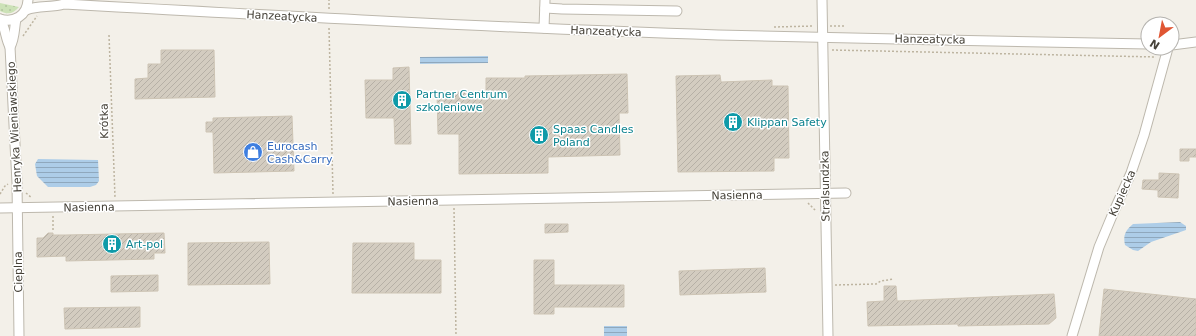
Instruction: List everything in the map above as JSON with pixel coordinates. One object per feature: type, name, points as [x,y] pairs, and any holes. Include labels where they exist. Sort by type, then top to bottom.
[{"type":"street","points":[[0,19],[11,21],[22,15],[26,10],[28,0]]},
{"type":"street","name":"Hanzeatycka","points":[[55,0],[64,4]]},
{"type":"street","name":"Stralsundzka","points":[[822,0],[828,336]]},
{"type":"street","name":"Hanzeatycka","points":[[26,10],[33,7],[57,6],[64,4],[338,19],[720,35],[1140,44]]},
{"type":"street","points":[[544,28],[545,4],[562,9],[677,11]]},
{"type":"street","name":"Henryka Wieniawskiego","points":[[0,19],[10,47],[17,208]]},
{"type":"street","name":"Henryka Wieniawskiego","points":[[10,47],[14,38],[16,19]]},
{"type":"street","points":[[1180,44],[1196,42]]},
{"type":"street","points":[[1180,46],[1196,49]]},
{"type":"street","name":"Kupiecka","points":[[1072,336],[1099,246],[1132,172],[1166,56]]},
{"type":"street","name":"Nasienna","points":[[0,208],[846,194]]},
{"type":"street","name":"Cieplna","points":[[17,208],[19,336]]},
{"type":"path","points":[[328,9],[329,0]]},
{"type":"path","points":[[21,39],[38,15],[41,10],[41,6]]},
{"type":"path","points":[[329,25],[331,54],[333,202]]},
{"type":"path","points":[[768,27],[846,26]]},
{"type":"path","name":"Krótka","points":[[109,35],[115,206]]},
{"type":"path","points":[[832,50],[1161,57]]},
{"type":"path","points":[[0,194],[8,184]]},
{"type":"path","points":[[24,189],[30,197],[36,200],[37,208]]},
{"type":"path","points":[[454,200],[456,336]]},
{"type":"path","points":[[53,213],[53,230]]},
{"type":"path","points":[[827,285],[876,284],[881,281],[894,279]]},
{"type":"green space","points":[[0,3],[19,7],[15,11],[6,13],[0,11]]},
{"type":"water","points":[[488,56],[488,63],[420,64],[420,57]]},
{"type":"water","points":[[38,159],[98,160],[99,181],[96,185],[90,187],[48,187],[37,176],[35,164]]},
{"type":"water","points":[[1180,222],[1186,226],[1186,230],[1151,242],[1138,251],[1125,245],[1125,233],[1133,224]]},
{"type":"water","points":[[604,326],[627,326],[627,336],[604,336]]},
{"type":"building","points":[[161,50],[214,50],[215,97],[135,99],[135,79],[148,78],[148,64],[161,64]]},
{"type":"building","points":[[409,67],[411,144],[395,144],[394,118],[366,118],[365,80],[393,80],[393,68]]},
{"type":"building","name":"Spaas Candles Poland","points":[[627,74],[628,113],[619,113],[620,155],[548,157],[548,173],[459,174],[459,134],[438,134],[437,93],[486,91],[486,78]]},
{"type":"building","name":"Klippan Safety","points":[[720,75],[721,82],[772,80],[772,86],[788,86],[789,158],[774,158],[774,171],[678,172],[676,76]]},
{"type":"building","name":"Eurocash Cash&Carry","points":[[292,116],[294,171],[214,173],[213,132],[206,132],[206,122],[213,122],[213,118]]},
{"type":"building","points":[[1180,149],[1196,149],[1196,157],[1189,157],[1189,161],[1180,161]]},
{"type":"building","points":[[1159,173],[1179,174],[1178,198],[1158,197],[1158,190],[1142,189],[1143,180],[1159,180]]},
{"type":"building","points":[[545,224],[568,224],[568,232],[545,233]]},
{"type":"building","name":"Art-pol","points":[[48,233],[53,233],[53,235],[65,235],[164,233],[165,253],[154,253],[154,259],[66,261],[66,256],[37,257],[37,238],[43,238]]},
{"type":"building","points":[[269,242],[270,284],[188,285],[188,243]]},
{"type":"building","points":[[353,243],[414,243],[414,260],[441,260],[441,293],[352,293]]},
{"type":"building","points":[[534,260],[554,260],[554,285],[624,285],[624,307],[554,307],[554,314],[534,314]]},
{"type":"building","points":[[765,268],[766,292],[680,295],[679,271]]},
{"type":"building","points":[[158,275],[158,291],[111,292],[111,276]]},
{"type":"building","points":[[884,286],[896,286],[897,301],[1054,294],[1056,318],[1049,324],[868,326],[867,302],[884,301]]},
{"type":"building","points":[[1104,289],[1196,299],[1196,336],[1099,336]]},
{"type":"building","points":[[140,307],[140,327],[65,329],[64,308]]},
{"type":"place","name":"Partner Centrum szkoleniowe","points":[[402,100]]},
{"type":"place","name":"Klippan Safety","points":[[733,122]]},
{"type":"place","name":"Spaas Candles Poland","points":[[539,135]]},
{"type":"place","name":"Eurocash Cash&Carry","points":[[253,152]]},
{"type":"place","name":"Art-pol","points":[[112,244]]}]
